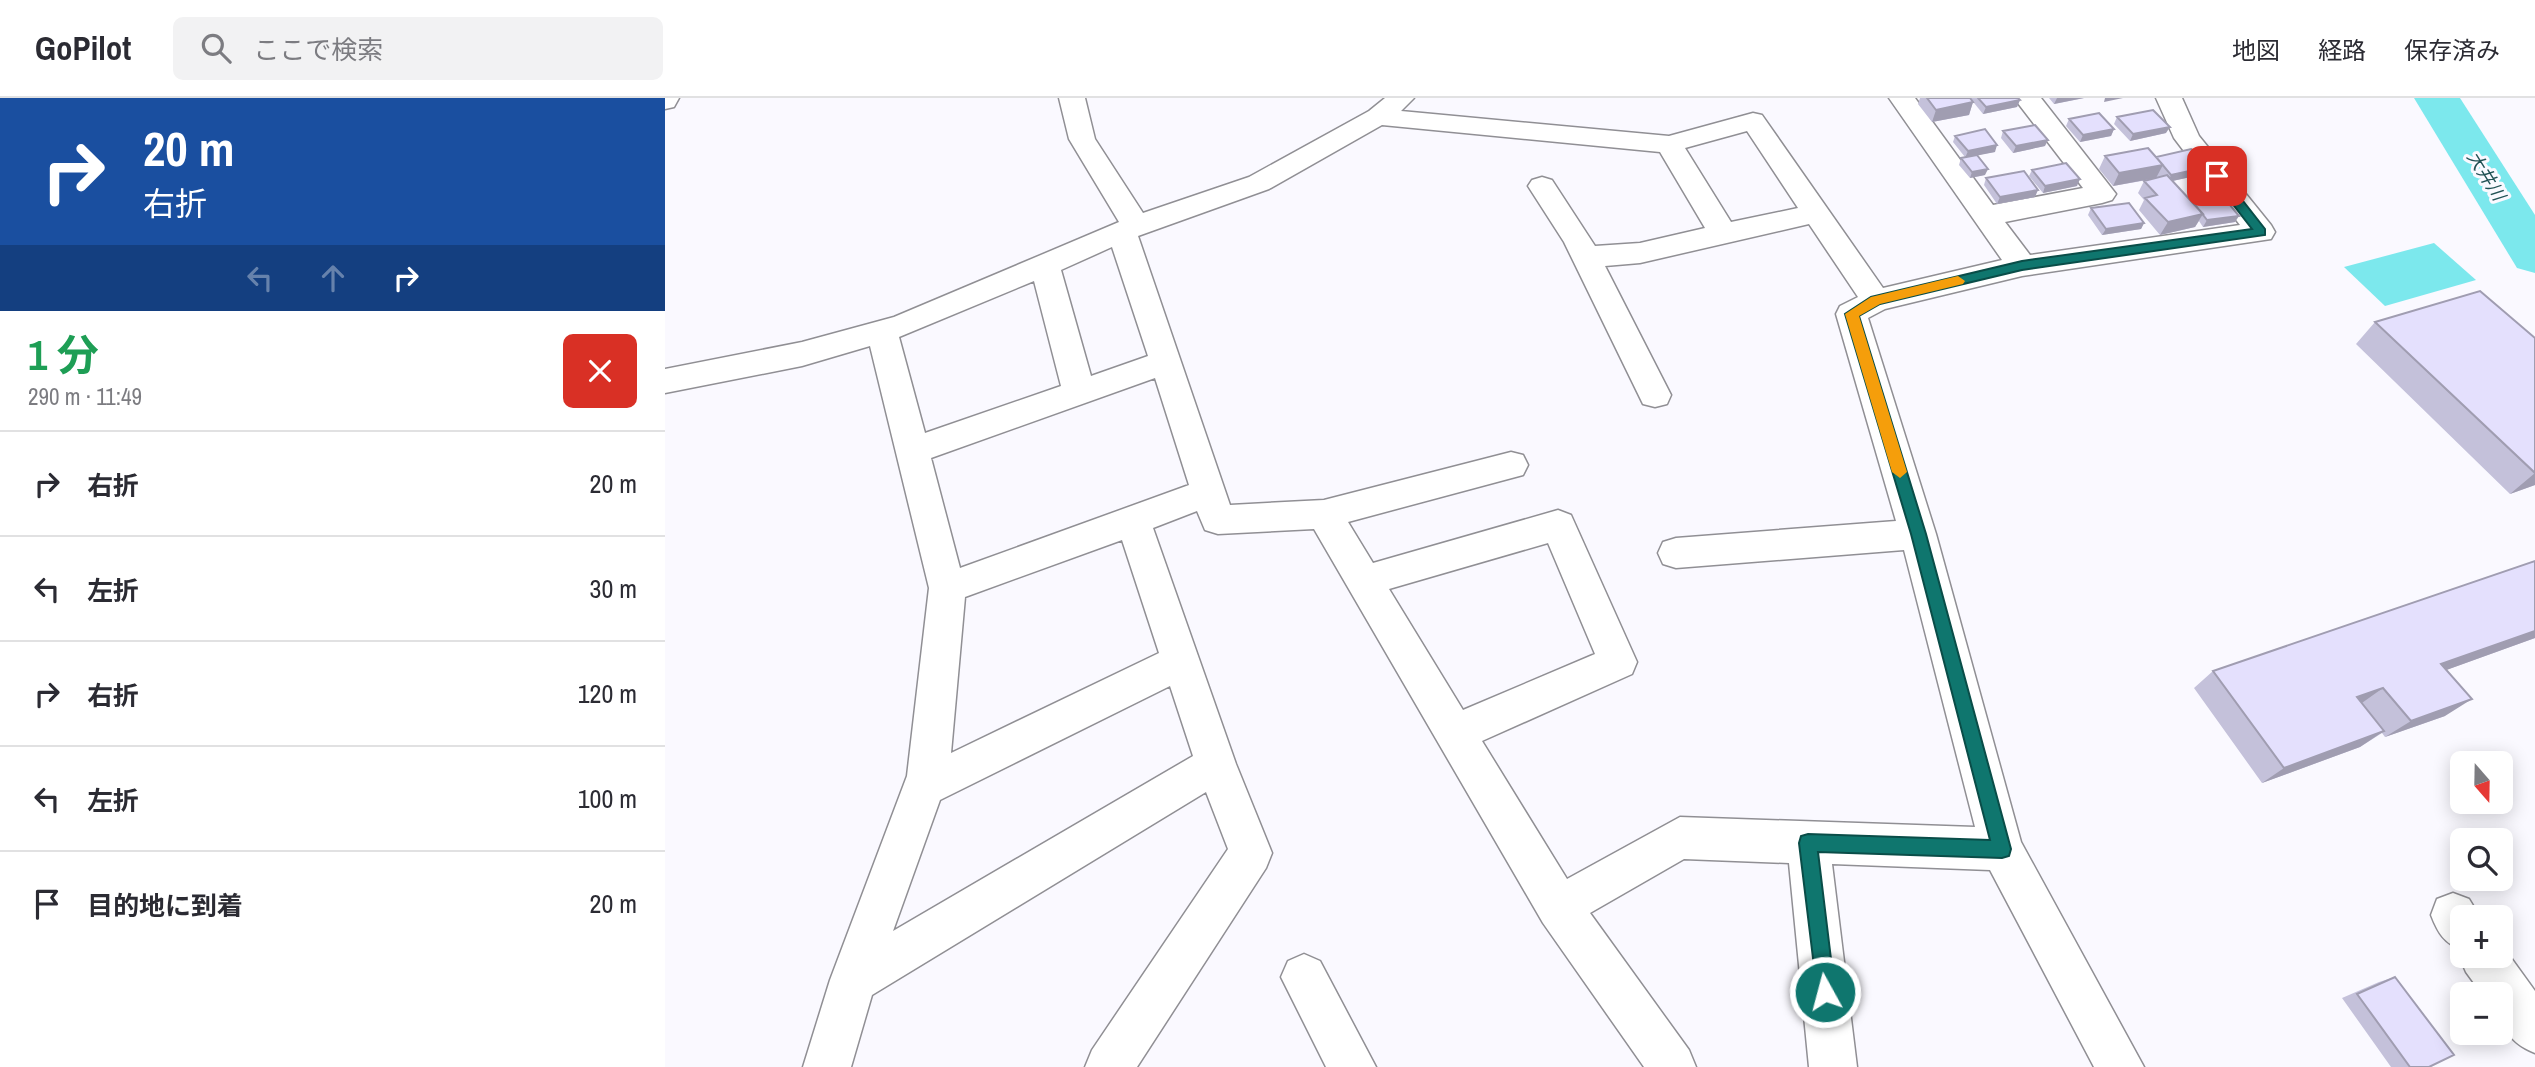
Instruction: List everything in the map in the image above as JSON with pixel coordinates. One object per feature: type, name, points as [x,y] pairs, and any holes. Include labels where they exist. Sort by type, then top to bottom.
[{"type":"street","points":[[1072,98],[1082,139],[1129,229],[1166,362],[1218,520],[1324,514],[1511,465]]},
{"type":"street","points":[[665,381],[802,354],[904,325],[1129,229],[1259,183],[1378,117],[1401,98]]},
{"type":"street","points":[[1902,98],[2022,266]]},
{"type":"street","points":[[1986,216],[2102,194],[2027,98]]},
{"type":"street","points":[[2120,1067],[2002,849],[1918,534],[1851,314],[1876,300],[2022,266],[2261,232],[2187,138],[2169,98]]},
{"type":"street","points":[[1378,117],[1669,144],[1753,121],[1876,300]]},
{"type":"street","points":[[1669,144],[1723,233]]},
{"type":"street","points":[[1542,186],[1586,257],[1655,395]]},
{"type":"street","points":[[1586,257],[1640,253],[1817,213]]},
{"type":"street","points":[[1045,265],[1079,393]]},
{"type":"street","points":[[827,1067],[853,980],[928,776],[947,588],[882,331]]},
{"type":"street","points":[[912,451],[1166,362]]},
{"type":"street","points":[[947,588],[1209,492]]},
{"type":"street","points":[[1324,514],[1559,907],[1672,1067]]},
{"type":"street","points":[[1109,1067],[1251,853],[1216,764],[1133,521]]},
{"type":"street","points":[[1365,581],[1558,525],[1618,662],[1455,733]]},
{"type":"street","points":[[1676,553],[1918,534]]},
{"type":"street","points":[[924,788],[1181,661]]},
{"type":"street","points":[[853,980],[1216,764]]},
{"type":"street","points":[[1559,907],[1680,838],[2002,849]]},
{"type":"street","points":[[1808,843],[1833,1067]]},
{"type":"street","points":[[2491,968],[2535,1030]]},
{"type":"street","points":[[1304,977],[1352,1067]]},
{"type":"water","points":[[2434,243],[2476,280],[2385,306],[2344,267]]},
{"type":"building","points":[[1927,98],[1970,98],[1973,102],[1936,110]]},
{"type":"building","points":[[1978,98],[2018,98],[2020,100],[1986,107]]},
{"type":"building","points":[[2153,110],[2170,127],[2133,134],[2117,117]]},
{"type":"building","points":[[2099,113],[2114,129],[2083,135],[2069,119]]},
{"type":"building","points":[[2035,125],[2048,140],[2016,146],[2003,131]]},
{"type":"building","points":[[1985,129],[1997,145],[1968,151],[1955,136]]},
{"type":"building","points":[[2148,148],[2163,165],[2119,173],[2105,156]]},
{"type":"building","points":[[2191,149],[2208,167],[2171,175],[2156,157]]},
{"type":"building","points":[[1977,155],[1988,169],[1972,172],[1961,158]]},
{"type":"building","points":[[2066,163],[2080,179],[2045,186],[2032,170]]},
{"type":"building","points":[[2024,171],[2038,190],[2000,197],[1986,178]]},
{"type":"building","points":[[2167,175],[2203,214],[2168,222],[2145,198],[2157,195],[2144,181]]},
{"type":"building","points":[[2221,194],[2239,216],[2207,220],[2190,198]]},
{"type":"building","points":[[2129,203],[2144,223],[2106,229],[2091,208]]},
{"type":"building","points":[[2480,291],[2535,338],[2535,473],[2375,322]]},
{"type":"building","points":[[2535,561],[2535,631],[2441,664],[2472,699],[2411,721],[2383,688],[2357,697],[2384,731],[2284,768],[2213,671]]},
{"type":"building","points":[[2395,977],[2454,1055],[2429,1067],[2410,1067],[2357,994]]},
{"type":"waterway","name":"大井川","points":[[2437,98],[2535,255]]},
{"type":"slow traffic","points":[[1900,472],[1851,314],[1876,300],[1958,281]]},
{"type":"route","points":[[1825,992],[1808,843],[2002,849],[1918,534],[1851,314],[1876,300],[2022,266],[2261,232],[2217,176]]}]
